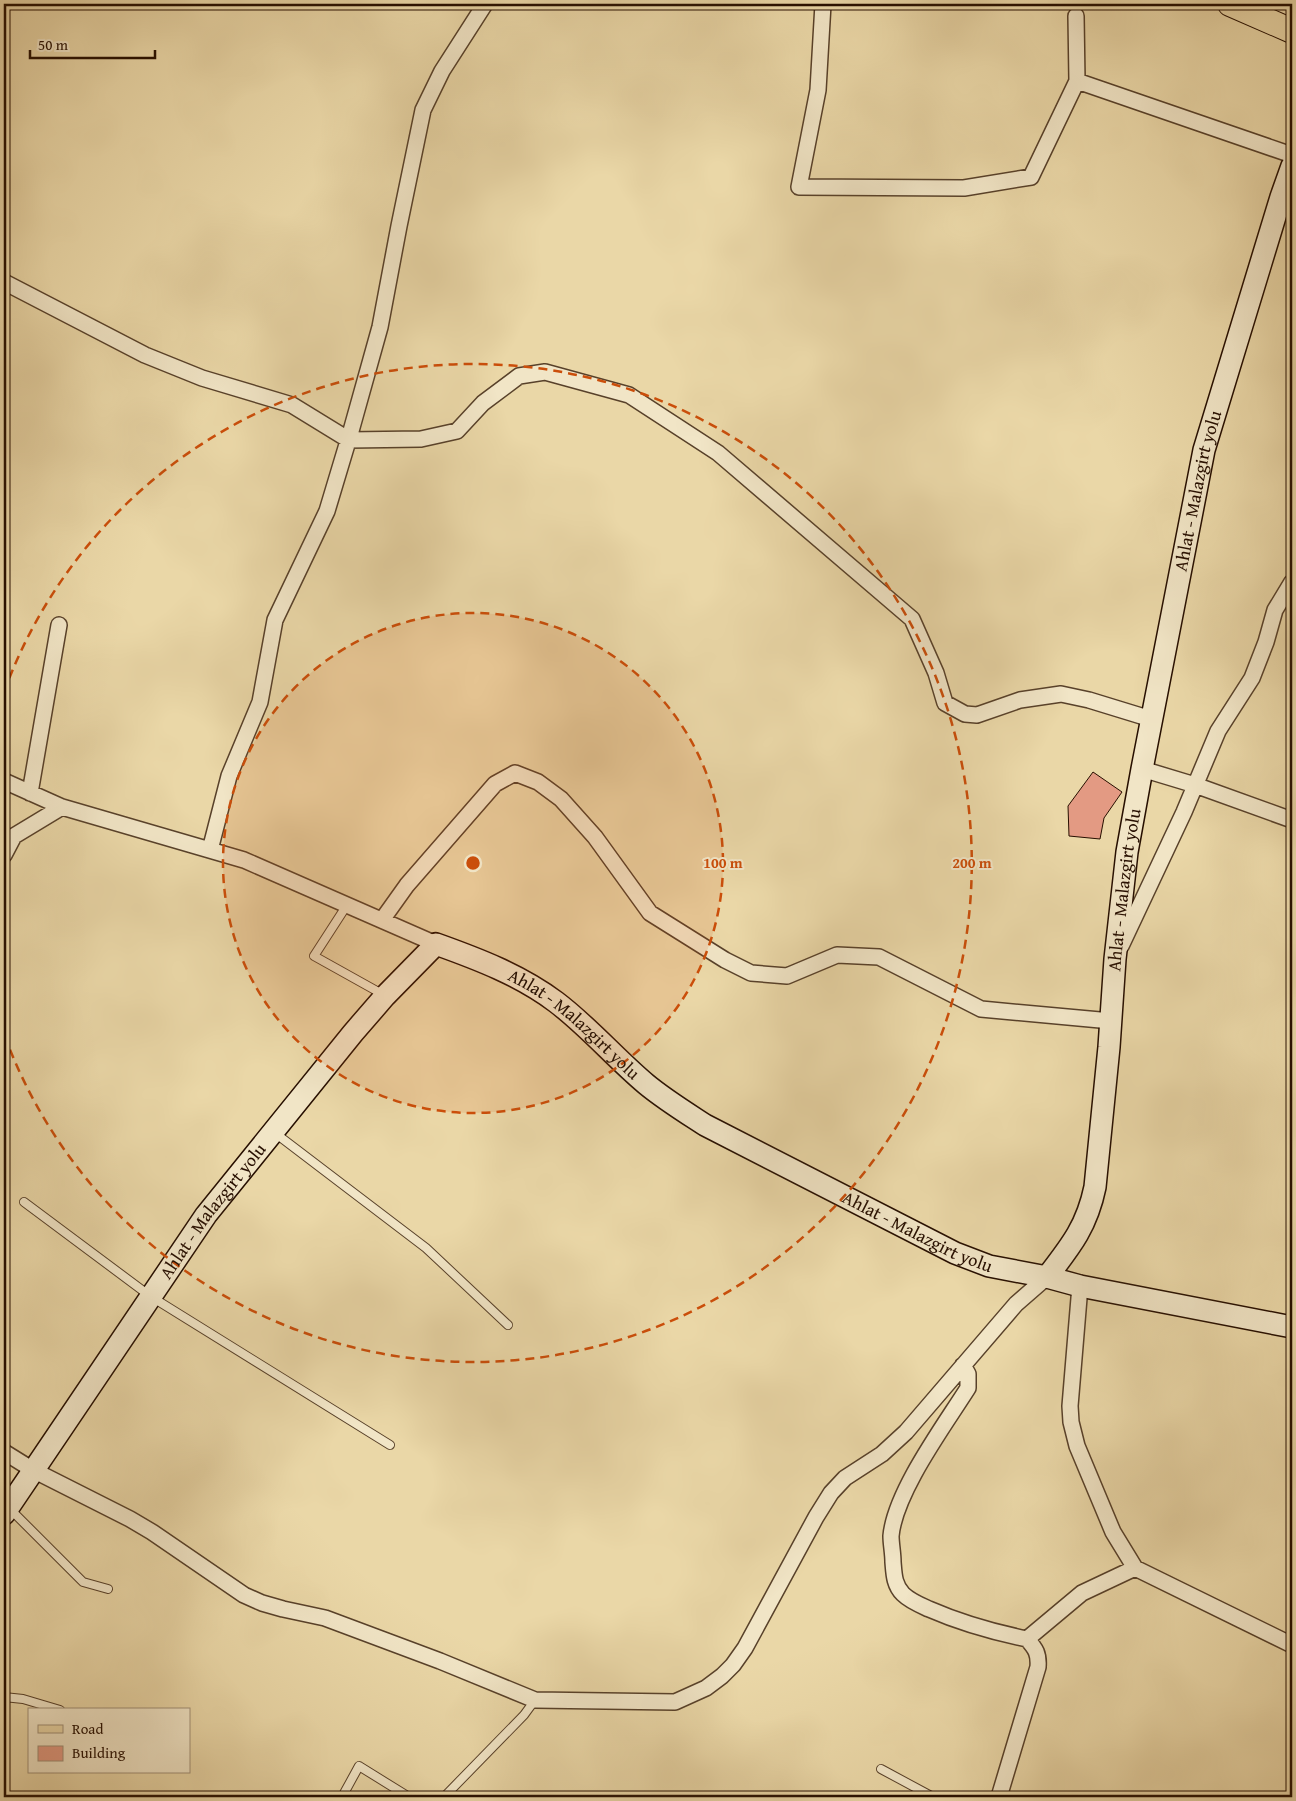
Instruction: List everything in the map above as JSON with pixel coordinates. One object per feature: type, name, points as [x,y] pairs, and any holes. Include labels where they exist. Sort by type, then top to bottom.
[{"type":"main road","points":[[1245,6],[1292,31]]},
{"type":"main road","name":"Ahlat - Malazgirt yolu","points":[[6,1511],[206,1215],[353,1033],[436,944],[506,972],[556,1002],[646,1084],[674,1106],[705,1125],[955,1253],[989,1266],[1046,1277],[1081,1231],[1091,1207],[1095,1187],[1115,959],[1127,852],[1151,719],[1204,450],[1292,166]]},
{"type":"main road","points":[[1046,1277],[1080,1286],[1292,1327]]},
{"type":"street","points":[[210,850],[229,776],[260,702],[275,620],[327,511],[348,440],[380,327],[398,226],[423,110],[442,71],[484,4]]},
{"type":"street","points":[[823,4],[818,90],[799,187],[964,188],[1031,176],[1077,81],[1076,16]]},
{"type":"street","points":[[1077,81],[1292,155]]},
{"type":"street","points":[[4,282],[145,354],[202,378],[292,405],[348,440],[421,438],[457,431],[483,403],[519,376],[545,372],[629,395],[718,452],[912,619],[936,674],[945,703],[965,714],[977,715],[1020,700],[1061,694],[1089,700],[1151,719]]},
{"type":"street","points":[[1115,959],[1196,785],[1218,730],[1252,678],[1276,610],[1292,582]]},
{"type":"street","points":[[30,793],[59,625]]},
{"type":"street","points":[[1142,769],[1196,785],[1292,820]]},
{"type":"street","points":[[382,920],[407,885],[495,784],[514,773],[538,782],[560,798],[595,837],[650,912],[725,960],[751,973],[788,976],[837,955],[879,958],[982,1008],[1110,1021]]},
{"type":"street","points":[[4,781],[62,807],[244,860],[436,944]]},
{"type":"street","points":[[4,855],[14,836],[62,807]]},
{"type":"street","points":[[4,1452],[33,1470],[145,1528],[244,1595],[262,1603],[325,1618],[535,1700],[675,1702],[706,1688],[733,1665],[745,1648],[831,1493],[845,1478],[882,1454],[906,1432],[1016,1304],[1046,1277]]},
{"type":"street","points":[[1080,1286],[1070,1406],[1073,1434],[1113,1532],[1135,1568],[1292,1645]]},
{"type":"street","points":[[963,1365],[968,1374],[968,1388],[919,1464],[895,1516],[891,1536],[894,1579],[904,1595],[912,1601],[947,1617],[986,1630],[1027,1639],[1037,1650],[1038,1667],[999,1797]]},
{"type":"street","points":[[1027,1639],[1082,1593],[1135,1568]]},
{"type":"lane","points":[[347,905],[314,956],[386,996]]},
{"type":"lane","points":[[273,1132],[426,1248],[508,1325]]},
{"type":"lane","points":[[24,1202],[150,1296],[390,1445]]},
{"type":"lane","points":[[6,1511],[83,1582],[108,1589]]},
{"type":"lane","points":[[4,1697],[23,1699],[53,1708]]},
{"type":"lane","points":[[444,1797],[524,1715],[535,1700]]},
{"type":"lane","points":[[342,1797],[359,1766],[409,1797]]},
{"type":"lane","points":[[881,1769],[933,1797]]},
{"type":"building","points":[[1093,772],[1122,792],[1104,818],[1100,839],[1069,836],[1068,806]]}]
